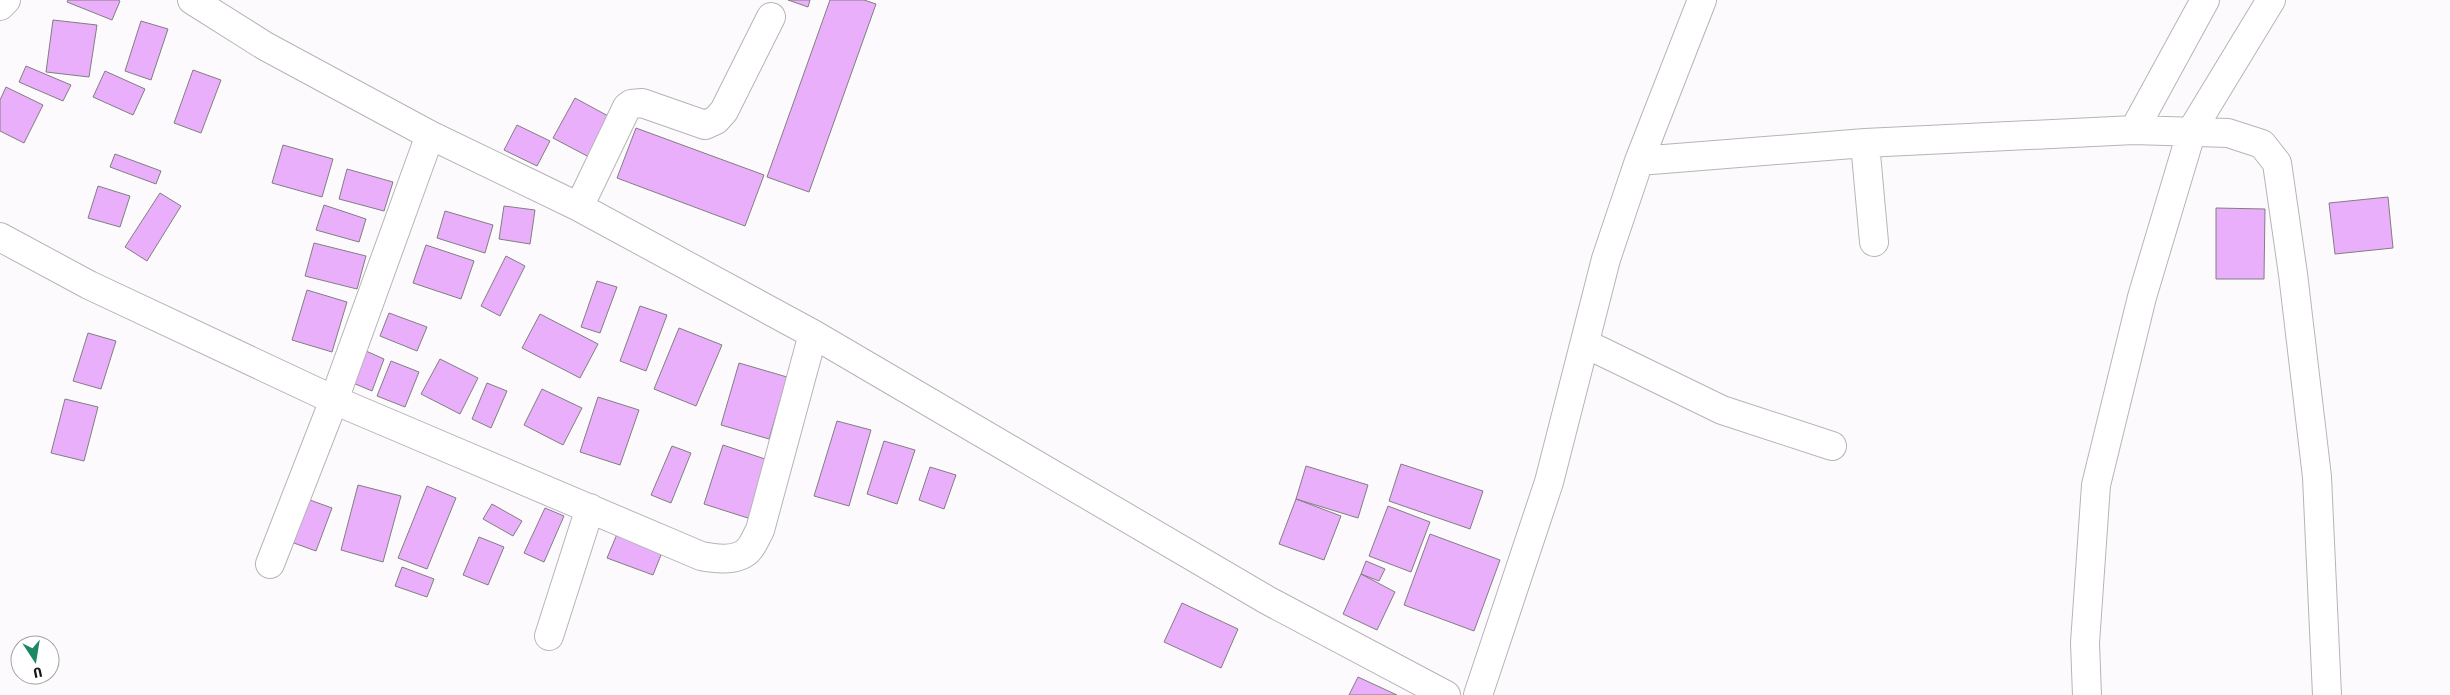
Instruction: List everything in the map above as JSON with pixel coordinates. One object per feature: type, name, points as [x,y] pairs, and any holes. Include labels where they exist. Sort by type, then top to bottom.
[{"type":"street","points":[[0,6],[6,0]]},
{"type":"street","points":[[192,0],[265,46],[430,135],[579,207],[813,334],[1267,600],[1446,695]]},
{"type":"street","points":[[1478,695],[1549,482],[1586,344],[1606,259],[1639,161],[1702,0]]},
{"type":"street","points":[[2134,130],[2205,0]]},
{"type":"street","points":[[2087,695],[2085,643],[2096,485],[2142,297],[2192,130],[2272,0]]},
{"type":"street","points":[[579,207],[627,107],[631,104],[642,103],[690,121],[705,125],[710,124],[724,112],[772,17]]},
{"type":"street","points":[[1639,161],[1865,143],[2134,130],[2228,132],[2262,144],[2277,163],[2293,274],[2316,478],[2327,695]]},
{"type":"street","points":[[270,564],[334,400],[430,135]]},
{"type":"street","points":[[1865,143],[1874,242]]},
{"type":"street","points":[[0,237],[89,284],[334,400],[701,556],[729,558],[750,549],[760,530],[813,334]]},
{"type":"street","points":[[1586,344],[1722,410],[1832,446]]},
{"type":"street","points":[[550,636],[590,508]]},
{"type":"building","points":[[68,0],[120,1],[112,20],[67,2]]},
{"type":"building","points":[[788,0],[810,0],[808,7]]},
{"type":"building","points":[[830,0],[864,0],[876,4],[809,192],[767,177]]},
{"type":"building","points":[[53,20],[97,25],[89,77],[46,72]]},
{"type":"building","points":[[141,21],[168,29],[151,80],[125,71]]},
{"type":"building","points":[[26,66],[71,85],[63,101],[19,82]]},
{"type":"building","points":[[193,70],[221,80],[201,133],[174,123]]},
{"type":"building","points":[[105,71],[145,89],[133,115],[93,97]]},
{"type":"building","points":[[6,87],[43,105],[24,143],[0,131],[0,100]]},
{"type":"building","points":[[575,98],[610,117],[589,157],[553,138]]},
{"type":"building","points":[[517,125],[550,141],[537,166],[504,150]]},
{"type":"building","points":[[636,128],[764,175],[745,226],[617,178]]},
{"type":"building","points":[[283,145],[333,159],[322,197],[272,183]]},
{"type":"building","points":[[115,154],[161,171],[156,184],[110,167]]},
{"type":"building","points":[[347,169],[393,182],[384,211],[339,199]]},
{"type":"building","points":[[98,186],[130,196],[120,227],[88,218]]},
{"type":"building","points":[[160,193],[181,206],[147,261],[125,247]]},
{"type":"building","points":[[2388,197],[2393,248],[2335,254],[2329,203]]},
{"type":"building","points":[[324,205],[366,219],[359,242],[316,230]]},
{"type":"building","points":[[504,206],[535,210],[530,244],[499,239]]},
{"type":"building","points":[[2216,208],[2265,209],[2264,279],[2216,279]]},
{"type":"building","points":[[445,211],[493,225],[485,253],[437,238]]},
{"type":"building","points":[[314,243],[366,256],[357,289],[305,276]]},
{"type":"building","points":[[426,245],[474,261],[461,299],[413,283]]},
{"type":"building","points":[[506,256],[525,266],[500,316],[481,306]]},
{"type":"building","points":[[597,281],[617,287],[600,333],[581,327]]},
{"type":"building","points":[[307,290],[347,302],[332,352],[292,340]]},
{"type":"building","points":[[640,306],[667,315],[646,371],[620,361]]},
{"type":"building","points":[[389,313],[427,327],[417,351],[380,336]]},
{"type":"building","points":[[540,314],[598,344],[580,378],[522,348]]},
{"type":"building","points":[[679,328],[722,345],[696,406],[654,389]]},
{"type":"building","points":[[88,333],[116,341],[101,389],[73,381]]},
{"type":"building","points":[[366,351],[384,359],[372,391],[353,383]]},
{"type":"building","points":[[440,359],[478,378],[460,414],[421,394]]},
{"type":"building","points":[[391,361],[419,372],[405,407],[377,396]]},
{"type":"building","points":[[739,363],[787,377],[769,439],[721,425]]},
{"type":"building","points":[[487,383],[507,391],[491,428],[472,419]]},
{"type":"building","points":[[542,389],[582,408],[563,445],[524,425]]},
{"type":"building","points":[[598,397],[639,410],[620,465],[580,452]]},
{"type":"building","points":[[65,399],[98,407],[84,461],[51,453]]},
{"type":"building","points":[[837,421],[871,430],[849,506],[814,496]]},
{"type":"building","points":[[884,441],[915,450],[897,504],[867,494]]},
{"type":"building","points":[[723,445],[774,462],[754,520],[704,504]]},
{"type":"building","points":[[672,446],[691,453],[671,503],[651,495]]},
{"type":"building","points":[[1401,464],[1483,491],[1470,529],[1389,501]]},
{"type":"building","points":[[1306,466],[1368,485],[1358,518],[1296,499]]},
{"type":"building","points":[[930,467],[956,475],[944,509],[919,500]]},
{"type":"building","points":[[358,485],[401,496],[383,562],[341,550]]},
{"type":"building","points":[[427,486],[456,498],[427,569],[398,558]]},
{"type":"building","points":[[307,499],[332,508],[316,551],[291,542]]},
{"type":"building","points":[[1296,499],[1341,516],[1324,560],[1279,544]]},
{"type":"building","points":[[492,504],[522,521],[513,536],[483,519]]},
{"type":"building","points":[[1388,506],[1430,522],[1411,572],[1369,556]]},
{"type":"building","points":[[545,508],[564,516],[544,562],[524,553]]},
{"type":"building","points":[[620,527],[665,545],[653,575],[607,558]]},
{"type":"building","points":[[1430,534],[1500,560],[1474,631],[1404,605]]},
{"type":"building","points":[[479,537],[504,547],[488,585],[463,575]]},
{"type":"building","points":[[1366,561],[1385,569],[1379,581],[1361,574]]},
{"type":"building","points":[[402,567],[434,579],[427,597],[395,586]]},
{"type":"building","points":[[1361,574],[1395,592],[1377,630],[1343,614]]},
{"type":"building","points":[[1182,603],[1238,629],[1221,668],[1164,642]]},
{"type":"building","points":[[1358,677],[1397,695],[1349,695]]}]
